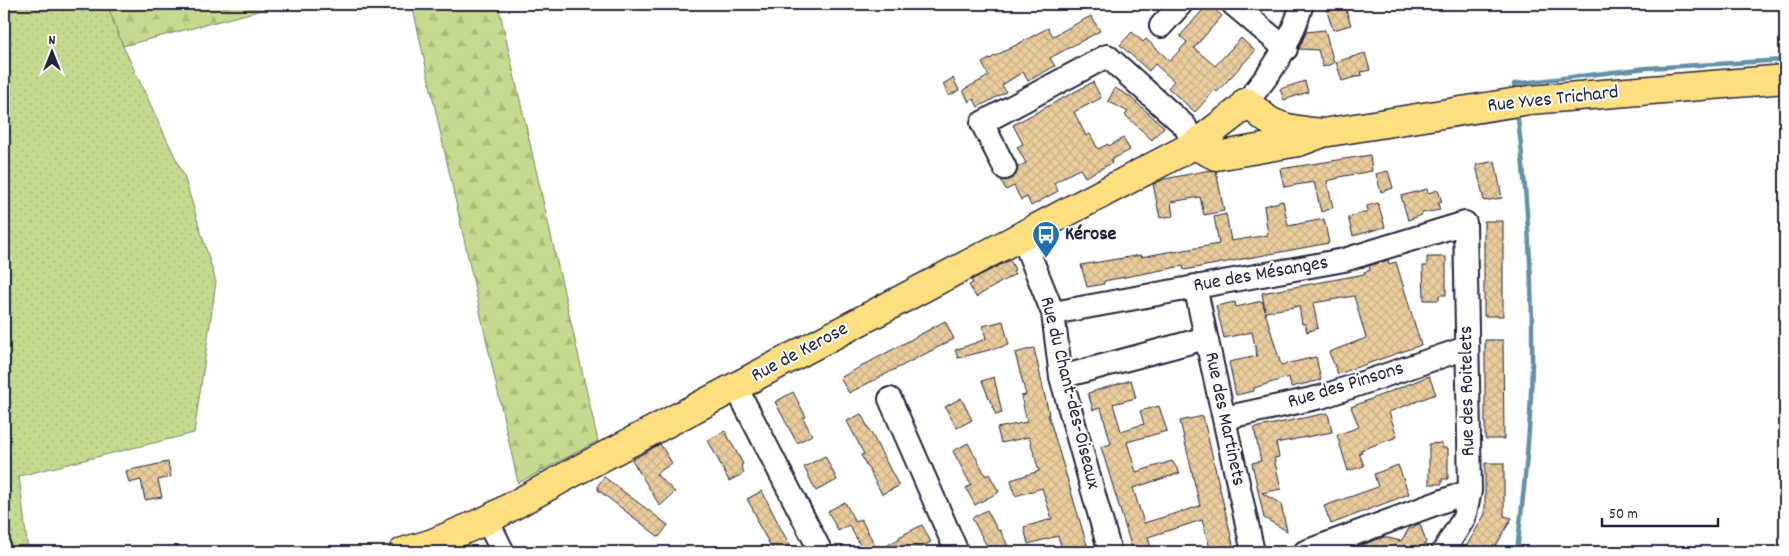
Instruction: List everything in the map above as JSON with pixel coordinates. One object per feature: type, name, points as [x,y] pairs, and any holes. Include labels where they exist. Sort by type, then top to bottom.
[{"type":"main road","name":"Rue Yves Trichard","points":[[1323,134],[1530,100],[1785,79]]},
{"type":"main road","points":[[1272,147],[1254,140],[1243,128],[1244,105],[1280,126],[1292,130],[1323,134]]},
{"type":"main road","name":"Rue de Kerose","points":[[403,552],[433,543],[487,520],[1194,145],[1244,105]]},
{"type":"main road","points":[[1194,145],[1216,156],[1299,142],[1323,134]]},
{"type":"street","points":[[1160,26],[1182,4]]},
{"type":"street","points":[[1233,4],[1286,49]]},
{"type":"street","points":[[1244,105],[1266,80],[1286,49],[1302,4]]},
{"type":"street","points":[[1005,168],[982,123],[1107,56],[1185,126],[1194,145]]},
{"type":"street","name":"Rue des Mésanges","points":[[1053,313],[1344,260],[1465,223]]},
{"type":"street","name":"Rue des Roitelets","points":[[1443,552],[1464,518],[1470,490],[1465,223]]},
{"type":"street","name":"Rue du Chant-des-Oiseaux","points":[[1022,236],[1053,313],[1061,377],[1110,552]]},
{"type":"street","name":"Rue des Martinets","points":[[1196,286],[1253,552]]},
{"type":"street","points":[[1061,377],[1206,338]]},
{"type":"street","name":"Rue des Pinsons","points":[[1224,418],[1321,397],[1466,348]]},
{"type":"street","points":[[736,387],[821,552]]},
{"type":"street","points":[[890,399],[957,552]]},
{"type":"street","points":[[1305,552],[1470,490]]},
{"type":"street","points":[[487,520],[504,552]]},
{"type":"green space","points":[[4,4],[107,4],[123,46],[184,176],[216,282],[194,433],[19,476],[28,552],[4,552]]},
{"type":"green space","points":[[107,4],[285,4],[123,46]]},
{"type":"green space","points":[[412,4],[498,4],[598,441],[518,483]]},
{"type":"building","points":[[1208,4],[1222,16],[1194,48],[1215,66],[1241,38],[1255,51],[1217,92],[1215,90],[1195,112],[1168,88],[1174,81],[1155,64],[1149,71],[1120,45],[1132,32],[1143,42],[1146,39],[1170,61],[1187,42],[1180,36]]},
{"type":"building","points":[[1344,4],[1351,25],[1333,30],[1325,6]]},
{"type":"building","points":[[1091,16],[1100,31],[1050,58],[1055,66],[1028,81],[1023,72],[1002,85],[1006,92],[978,107],[974,99],[969,102],[963,90],[989,76],[982,63],[1048,28],[1053,36]]},
{"type":"building","points":[[1325,30],[1334,63],[1323,67],[1318,50],[1299,49],[1306,32]]},
{"type":"building","points":[[1365,53],[1370,70],[1361,72],[1362,75],[1342,81],[1336,62]]},
{"type":"building","points":[[953,78],[959,90],[949,96],[943,84]]},
{"type":"building","points":[[1305,81],[1308,92],[1284,100],[1280,89]]},
{"type":"building","points":[[1093,82],[1101,98],[1074,112],[1086,136],[1090,134],[1098,149],[1108,144],[1109,146],[1123,138],[1130,150],[1111,160],[1112,163],[1085,177],[1080,169],[1075,171],[1054,183],[1058,191],[1031,206],[1027,197],[1021,200],[1014,186],[1006,190],[1001,180],[1011,179],[1016,175],[1018,167],[1026,163],[1017,147],[1023,144],[1013,125]]},
{"type":"building","points":[[1115,88],[1129,96],[1164,127],[1152,140],[1125,115],[1128,112],[1108,101]]},
{"type":"building","points":[[1370,155],[1372,171],[1327,181],[1333,208],[1321,212],[1314,182],[1284,187],[1280,169]]},
{"type":"building","points":[[1495,161],[1502,198],[1484,201],[1476,165]]},
{"type":"building","points":[[1210,170],[1216,171],[1224,211],[1204,215],[1200,197],[1171,202],[1173,216],[1160,218],[1153,184],[1165,179]]},
{"type":"building","points":[[1388,171],[1393,188],[1381,192],[1376,174]]},
{"type":"building","points":[[1427,189],[1428,193],[1438,190],[1442,202],[1438,203],[1440,210],[1422,213],[1422,215],[1408,220],[1401,196]]},
{"type":"building","points":[[1283,201],[1288,226],[1324,219],[1329,243],[1184,270],[1183,266],[1104,281],[1104,284],[1087,287],[1081,265],[1219,244],[1214,217],[1226,214],[1231,241],[1268,235],[1264,206]]},
{"type":"building","points":[[1378,203],[1385,227],[1353,236],[1348,217],[1368,212],[1367,206]]},
{"type":"building","points":[[1484,221],[1503,221],[1503,316],[1484,316]]},
{"type":"building","points":[[1427,257],[1446,257],[1446,295],[1439,295],[1439,300],[1424,300],[1423,266],[1427,266]]},
{"type":"building","points":[[1010,260],[1015,274],[976,297],[969,285],[973,283],[971,280]]},
{"type":"building","points":[[1388,260],[1389,264],[1396,262],[1421,345],[1338,374],[1329,352],[1366,338],[1354,296],[1313,303],[1318,328],[1307,332],[1305,324],[1302,324],[1299,306],[1265,312],[1281,365],[1316,357],[1321,380],[1291,387],[1289,377],[1254,388],[1254,391],[1236,395],[1229,362],[1257,356],[1252,332],[1224,338],[1216,306],[1235,302],[1236,307],[1262,301],[1265,310],[1262,293],[1365,274],[1364,272],[1370,270],[1369,266]]},
{"type":"building","points":[[945,321],[954,339],[849,393],[840,378]]},
{"type":"building","points":[[1003,321],[1009,345],[958,358],[955,350],[986,339],[983,326]]},
{"type":"building","points":[[1485,340],[1503,340],[1504,439],[1485,439]]},
{"type":"building","points":[[1034,348],[1048,414],[1089,552],[1063,552],[1058,536],[1028,544],[1024,527],[1052,519],[1042,488],[1015,496],[1011,480],[1039,471],[1029,437],[1001,443],[997,428],[1027,422],[1021,396],[1026,395],[1015,353]]},
{"type":"building","points":[[1429,376],[1436,394],[1389,412],[1397,437],[1361,450],[1362,452],[1359,453],[1364,466],[1348,471],[1337,435],[1359,427],[1351,407]]},
{"type":"building","points":[[994,377],[1002,413],[996,415],[982,381]]},
{"type":"building","points":[[1131,380],[1136,398],[1113,404],[1121,431],[1144,424],[1140,411],[1159,406],[1167,431],[1127,442],[1136,472],[1172,461],[1180,473],[1133,488],[1144,523],[1200,506],[1180,421],[1203,416],[1234,549],[1215,552],[1214,547],[1210,548],[1202,520],[1148,537],[1152,552],[1133,552],[1101,447],[1111,444],[1101,408],[1093,410],[1088,393]]},
{"type":"building","points":[[793,392],[806,417],[803,418],[812,435],[797,443],[775,402]]},
{"type":"building","points":[[961,398],[972,420],[957,428],[945,407]]},
{"type":"building","points":[[1328,413],[1332,432],[1276,443],[1279,457],[1274,458],[1281,489],[1262,493],[1281,504],[1287,531],[1264,518],[1252,463],[1261,461],[1254,428]]},
{"type":"building","points":[[861,414],[899,486],[882,494],[861,455],[864,454],[847,421]]},
{"type":"building","points":[[725,431],[743,464],[741,465],[744,473],[729,481],[708,440]]},
{"type":"building","points":[[968,443],[986,476],[989,474],[999,492],[975,505],[966,488],[971,485],[953,451]]},
{"type":"building","points":[[1442,443],[1442,448],[1448,448],[1448,479],[1442,479],[1442,484],[1429,484],[1429,444]]},
{"type":"building","points":[[660,444],[672,463],[656,474],[675,492],[660,506],[632,460]]},
{"type":"building","points":[[825,456],[837,480],[816,491],[804,467]]},
{"type":"building","points":[[168,462],[171,477],[158,480],[162,497],[145,500],[141,480],[129,483],[126,471]]},
{"type":"building","points":[[1485,463],[1504,463],[1504,516],[1512,518],[1494,549],[1489,546],[1485,552],[1463,552],[1485,514]]},
{"type":"building","points":[[1398,465],[1409,494],[1331,524],[1324,506],[1378,487],[1374,474]]},
{"type":"building","points":[[604,477],[668,525],[659,537],[598,490],[598,485]]},
{"type":"building","points":[[762,491],[794,552],[774,552],[756,520],[758,519],[747,499]]},
{"type":"building","points":[[845,502],[855,522],[861,519],[878,551],[922,525],[931,542],[912,552],[864,552],[849,525],[838,531],[828,511]]},
{"type":"building","points":[[987,510],[1011,552],[990,552],[972,518]]},
{"type":"building","points":[[1420,524],[1426,542],[1421,552],[1351,552],[1354,548],[1384,537],[1401,541],[1410,527],[1413,529],[1415,525]]},
{"type":"waterway","points":[[1515,92],[1514,84],[1647,68],[1785,60]]},
{"type":"waterway","points":[[1517,110],[1529,236],[1532,331],[1529,434],[1517,552]]},
{"type":"place","name":"Kérose","points":[[1046,259]]}]
